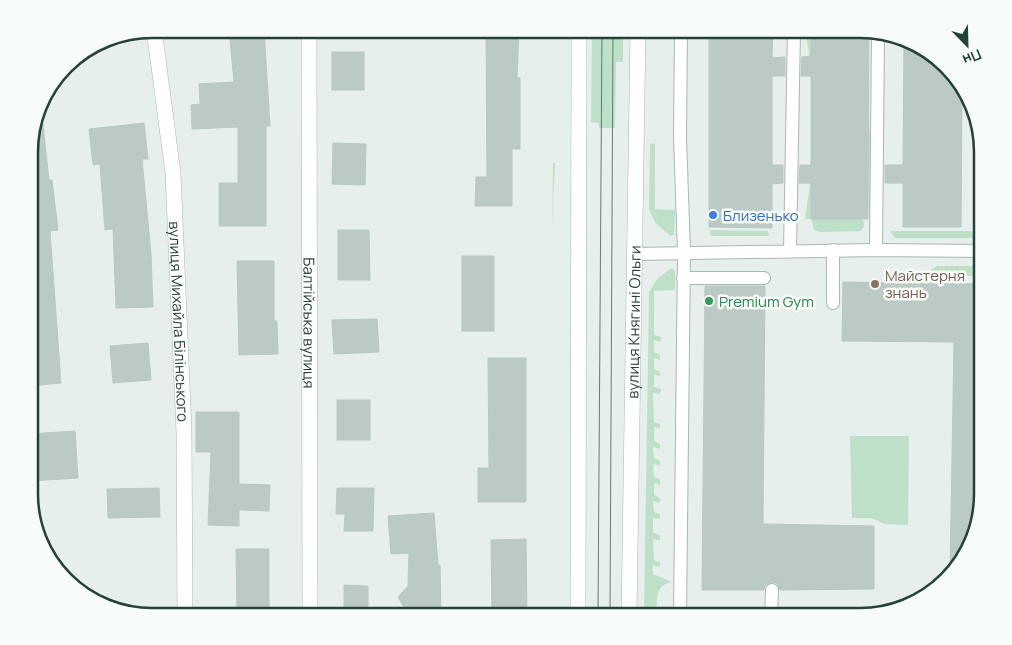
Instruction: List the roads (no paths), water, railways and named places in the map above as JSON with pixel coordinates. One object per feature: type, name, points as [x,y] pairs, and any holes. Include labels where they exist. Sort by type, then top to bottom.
[{"type":"street","name":"вулиця Михайла Білінського","points":[[155,38],[173,173],[184,432],[184,608]]},
{"type":"street","name":"Балтійська вулиця","points":[[309,38],[310,608]]},
{"type":"street","points":[[578,607],[579,38]]},
{"type":"street","name":"вулиця Княгині Ольги","points":[[629,607],[638,38]]},
{"type":"lane","points":[[680,607],[684,253],[680,137],[681,38]]},
{"type":"lane","points":[[790,251],[794,38]]},
{"type":"lane","points":[[876,250],[873,101],[878,39]]},
{"type":"lane","points":[[634,254],[833,250],[974,251]]},
{"type":"lane","points":[[833,250],[833,304]]},
{"type":"lane","points":[[683,278],[764,278]]},
{"type":"lane","points":[[771,607],[772,590]]},
{"type":"tram line","points":[[598,607],[602,38]]},
{"type":"tram line","points":[[610,607],[613,38]]},
{"type":"place","name":"Близенько","points":[[713,215]]},
{"type":"place","name":"Майстерня знань","points":[[875,284]]},
{"type":"place","name":"Premium Gym","points":[[709,301]]}]
